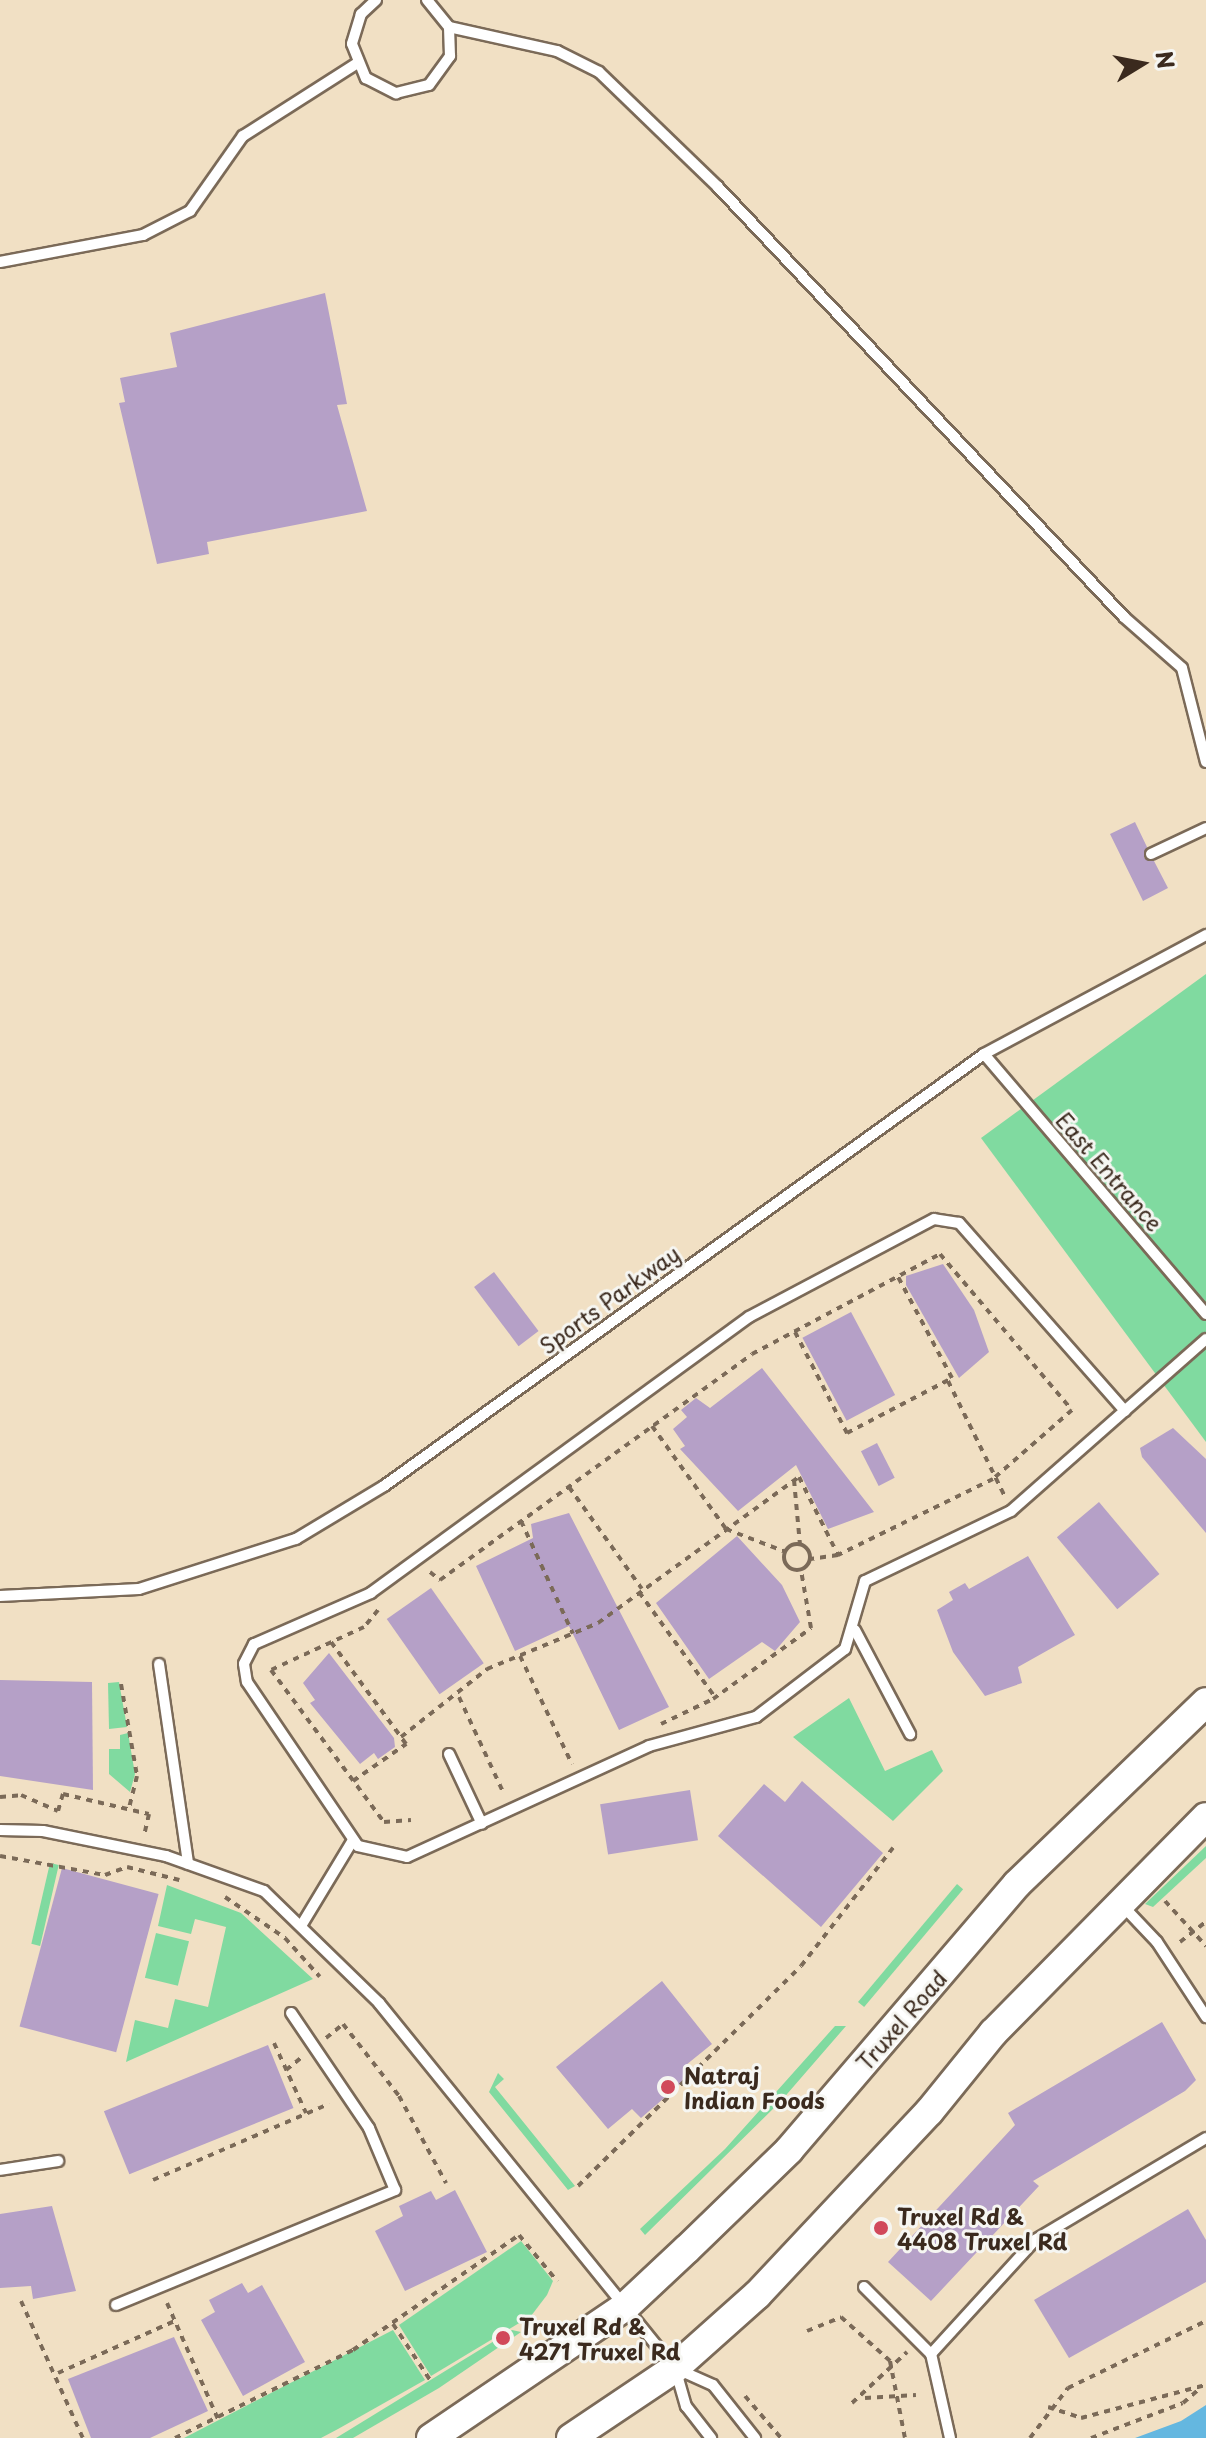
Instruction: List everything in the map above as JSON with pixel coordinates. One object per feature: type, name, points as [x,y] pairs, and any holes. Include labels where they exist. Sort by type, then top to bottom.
[{"type":"main road","name":"Truxel Road","points":[[431,2438],[626,2306],[789,2150],[1017,1884],[1206,1702]]},
{"type":"main road","points":[[571,2438],[675,2368],[757,2295],[1120,1902],[1206,1817]]},
{"type":"lane","points":[[376,0],[354,30],[356,64],[381,89],[415,91],[443,71],[449,27]]},
{"type":"lane","points":[[427,0],[449,27],[557,51],[599,72],[718,187],[1124,617],[1182,668],[1206,762]]},
{"type":"lane","points":[[0,262],[143,235],[190,211],[243,136],[356,64]]},
{"type":"lane","points":[[1151,854],[1206,828]]},
{"type":"lane","name":"Sports Parkway","points":[[0,1596],[139,1589],[296,1539],[384,1486],[984,1054],[1206,935]]},
{"type":"lane","name":"East Entrance","points":[[984,1054],[1206,1314]]},
{"type":"lane","points":[[1125,1411],[959,1223],[934,1219],[749,1317],[371,1593],[254,1644],[244,1664],[257,1706],[353,1840],[407,1857],[649,1746],[756,1717],[845,1649],[855,1630],[856,1596],[865,1581],[1011,1511],[1125,1411],[1206,1339]]},
{"type":"lane","points":[[855,1630],[910,1734]]},
{"type":"lane","points":[[159,1664],[188,1864]]},
{"type":"lane","points":[[449,1754],[482,1824]]},
{"type":"lane","points":[[0,1830],[141,1851],[264,1891],[379,2003],[675,2368],[686,2406],[711,2438]]},
{"type":"lane","points":[[301,1926],[353,1840]]},
{"type":"lane","points":[[1120,1902],[1157,1942],[1206,2017]]},
{"type":"lane","points":[[116,2305],[395,2190],[369,2128],[291,2013]]},
{"type":"lane","points":[[931,2354],[1035,2240],[1206,2138]]},
{"type":"lane","points":[[0,2170],[58,2161]]},
{"type":"lane","points":[[864,2287],[931,2354],[946,2437]]},
{"type":"lane","points":[[675,2368],[713,2385],[755,2438]]},
{"type":"path","points":[[420,1579],[432,1570],[440,1580],[652,1426],[795,1332],[940,1254],[1072,1410],[995,1478],[838,1555],[810,1559],[801,1570],[811,1628],[715,1698],[652,1728]]},
{"type":"path","points":[[898,1277],[1004,1495]]},
{"type":"path","points":[[795,1332],[847,1433],[948,1381]]},
{"type":"path","points":[[652,1426],[726,1529],[786,1552],[800,1545]]},
{"type":"path","points":[[794,1480],[838,1555]]},
{"type":"path","points":[[401,1737],[459,1696],[487,1669],[573,1634],[641,1591],[794,1480]]},
{"type":"path","points":[[794,1480],[800,1545],[810,1559]]},
{"type":"path","points":[[569,1487],[715,1698]]},
{"type":"path","points":[[521,1521],[573,1634]]},
{"type":"path","points":[[786,1552],[788,1567],[801,1570]]},
{"type":"path","points":[[385,1605],[364,1627],[271,1670],[384,1822],[411,1820]]},
{"type":"path","points":[[331,1642],[406,1744],[353,1781]]},
{"type":"path","points":[[520,1656],[572,1764]]},
{"type":"path","points":[[121,1684],[137,1776],[129,1809]]},
{"type":"path","points":[[459,1696],[504,1795],[517,1789]]},
{"type":"path","points":[[558,1770],[585,1758]]},
{"type":"path","points":[[0,1797],[21,1795],[58,1811],[63,1794],[149,1814],[137,1870]]},
{"type":"path","points":[[578,2186],[801,1966],[893,1848]]},
{"type":"path","points":[[0,1856],[105,1875],[137,1870],[185,1882]]},
{"type":"path","points":[[221,1894],[265,1921],[320,1977]]},
{"type":"path","points":[[1165,1901],[1197,1932],[1206,1946]]},
{"type":"path","points":[[1180,1942],[1197,1932],[1206,1922]]},
{"type":"path","points":[[286,2070],[343,2024],[399,2096],[446,2183]]},
{"type":"path","points":[[274,2043],[306,2113]]},
{"type":"path","points":[[153,2180],[329,2104]]},
{"type":"path","points":[[175,2438],[218,2419],[393,2324],[519,2235],[557,2281]]},
{"type":"path","points":[[160,2287],[218,2419]]},
{"type":"path","points":[[21,2301],[58,2373],[83,2438]]},
{"type":"path","points":[[807,2331],[841,2317],[892,2369],[905,2438]]},
{"type":"path","points":[[58,2373],[175,2321]]},
{"type":"path","points":[[1030,2438],[1048,2407],[1080,2382],[1206,2321]]},
{"type":"path","points":[[393,2324],[430,2380]]},
{"type":"path","points":[[865,2398],[909,2350]]},
{"type":"path","points":[[1048,2407],[1081,2418],[1205,2385]]},
{"type":"path","points":[[1091,2438],[1183,2403],[1205,2385]]},
{"type":"path","points":[[852,2403],[865,2398],[916,2395]]},
{"type":"green space","points":[[1206,974],[1206,1442],[981,1138]]},
{"type":"green space","points":[[119,1682],[127,1727],[109,1729],[108,1683]]},
{"type":"green space","points":[[849,1698],[885,1771],[932,1750],[943,1771],[893,1821],[793,1737]]},
{"type":"green space","points":[[128,1733],[135,1774],[130,1792],[109,1774],[109,1749],[120,1749],[120,1735]]},
{"type":"green space","points":[[1206,1846],[1206,1858],[1153,1907],[1145,1904]]},
{"type":"green space","points":[[50,1863],[59,1865],[40,1946],[31,1944]]},
{"type":"green space","points":[[957,1884],[963,1889],[864,2007],[858,2002]]},
{"type":"green space","points":[[167,1885],[241,1913],[313,1979],[126,2062],[135,2020],[168,2028],[175,1999],[208,2007],[226,1927],[195,1919],[191,1934],[158,1926]]},
{"type":"green space","points":[[156,1933],[189,1941],[178,1986],[145,1978]]},
{"type":"green space","points":[[835,2026],[846,2026],[781,2101],[645,2235],[640,2229],[725,2149]]},
{"type":"green space","points":[[498,2073],[504,2079],[495,2087],[575,2186],[568,2190],[489,2092]]},
{"type":"green space","points":[[521,2241],[553,2281],[547,2295],[531,2316],[431,2376],[399,2325]]},
{"type":"green space","points":[[393,2330],[425,2380],[321,2438],[184,2438]]},
{"type":"green space","points":[[512,2330],[521,2332],[439,2388],[353,2438],[336,2438]]},
{"type":"water","points":[[1206,2405],[1206,2438],[1135,2438],[1181,2421]]},
{"type":"building","points":[[325,293],[347,404],[337,405],[367,511],[207,542],[209,554],[157,564],[119,403],[125,402],[120,378],[177,367],[170,333]]},
{"type":"building","points":[[1135,822],[1147,847],[1144,858],[1154,861],[1168,888],[1143,901],[1110,834]]},
{"type":"building","points":[[943,1264],[974,1310],[989,1352],[959,1378],[906,1285],[906,1276]]},
{"type":"building","points":[[494,1272],[539,1331],[519,1346],[474,1287]]},
{"type":"building","points":[[851,1312],[895,1395],[847,1421],[802,1338]]},
{"type":"building","points":[[762,1368],[874,1512],[828,1529],[796,1465],[738,1511],[680,1449],[685,1446],[673,1429],[687,1417],[681,1410],[696,1398],[710,1408]]},
{"type":"building","points":[[1173,1428],[1206,1459],[1206,1533],[1142,1457],[1140,1448]]},
{"type":"building","points":[[877,1443],[895,1478],[879,1486],[861,1451]]},
{"type":"building","points":[[1099,1502],[1159,1574],[1117,1609],[1057,1537]]},
{"type":"building","points":[[569,1513],[669,1707],[619,1730],[569,1626],[515,1651],[476,1566],[533,1538],[531,1524]]},
{"type":"building","points":[[737,1536],[782,1585],[800,1622],[775,1651],[762,1642],[709,1679],[656,1603]]},
{"type":"building","points":[[1028,1556],[1075,1635],[1018,1667],[1022,1683],[985,1696],[953,1652],[937,1610],[953,1600],[949,1592],[965,1583],[969,1589]]},
{"type":"building","points":[[431,1588],[484,1663],[440,1694],[387,1619]]},
{"type":"building","points":[[329,1653],[394,1738],[395,1747],[378,1759],[374,1753],[360,1764],[310,1703],[315,1700],[303,1683]]},
{"type":"building","points":[[0,1680],[92,1682],[93,1790],[0,1776]]},
{"type":"building","points":[[802,1781],[883,1853],[821,1927],[718,1836],[764,1784],[785,1802]]},
{"type":"building","points":[[690,1790],[698,1840],[608,1855],[600,1804]]},
{"type":"building","points":[[62,1868],[159,1894],[116,2052],[20,2026]]},
{"type":"building","points":[[662,1981],[712,2044],[686,2065],[692,2074],[641,2118],[632,2109],[608,2129],[556,2067]]},
{"type":"building","points":[[1162,2022],[1196,2080],[1185,2091],[1033,2181],[1039,2186],[931,2301],[888,2262],[1015,2125],[1008,2113]]},
{"type":"building","points":[[268,2045],[293,2108],[129,2174],[104,2111]]},
{"type":"building","points":[[455,2190],[487,2252],[405,2291],[375,2231],[403,2216],[399,2206],[431,2191],[436,2200]]},
{"type":"building","points":[[52,2206],[76,2291],[33,2299],[31,2286],[0,2288],[0,2214]]},
{"type":"building","points":[[1188,2209],[1206,2240],[1206,2282],[1069,2358],[1034,2300]]},
{"type":"building","points":[[242,2283],[248,2293],[262,2285],[305,2362],[243,2396],[201,2320],[215,2312],[209,2300]]},
{"type":"building","points":[[174,2337],[208,2411],[150,2438],[91,2438],[68,2379]]},
{"type":"place","name":"Natraj Indian Foods","points":[[668,2087]]},
{"type":"place","name":"Truxel Rd & 4408 Truxel Rd","points":[[881,2228]]},
{"type":"place","name":"Truxel Rd & 4271 Truxel Rd","points":[[503,2338]]}]
